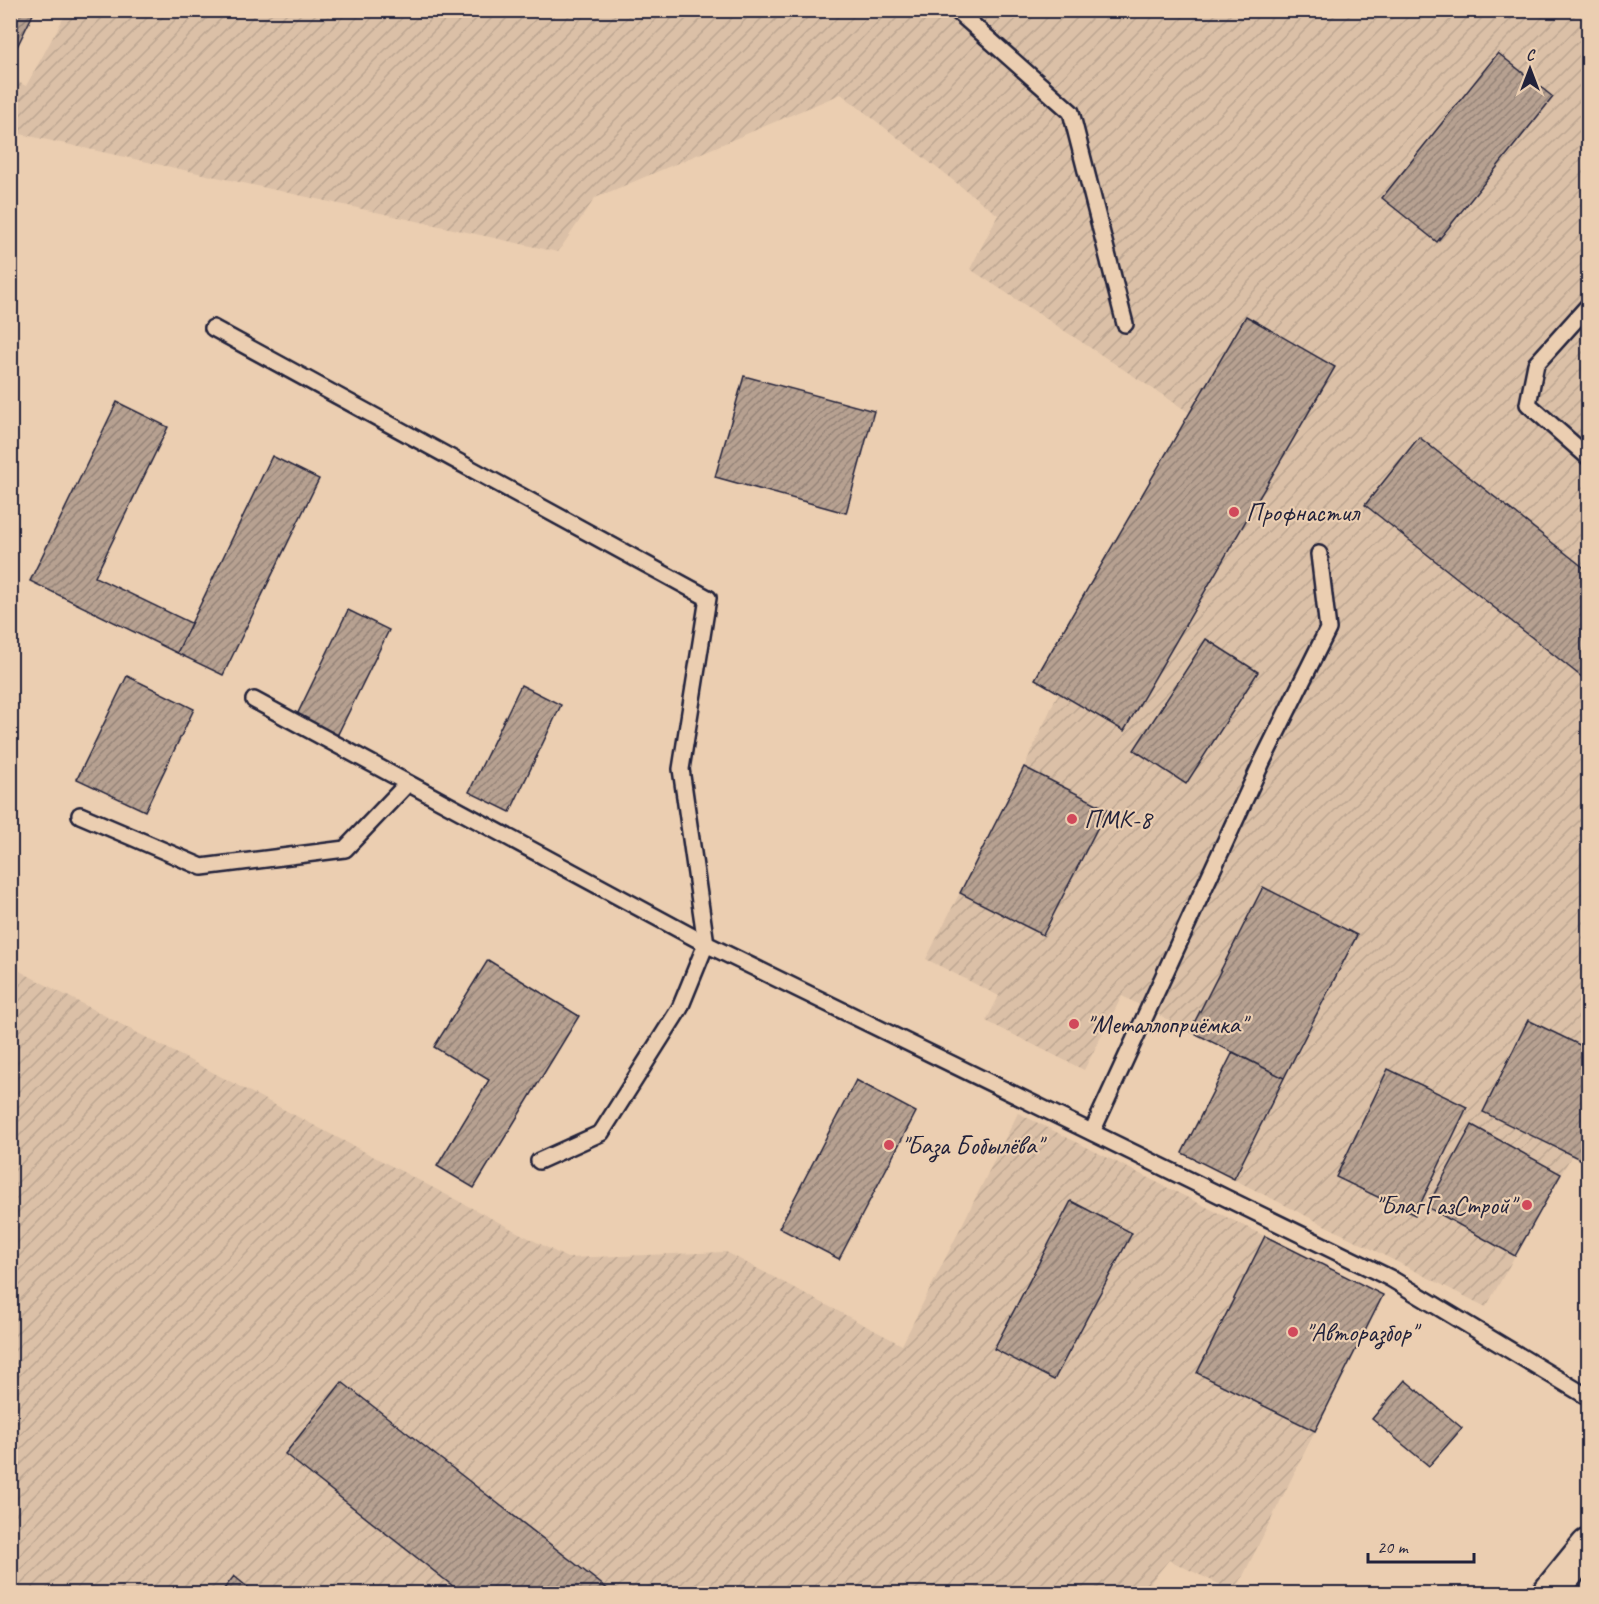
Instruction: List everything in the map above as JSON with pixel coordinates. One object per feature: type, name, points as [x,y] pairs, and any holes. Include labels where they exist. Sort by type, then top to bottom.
[{"type":"main road","points":[[1549,1593],[1588,1546]]},
{"type":"lane","points":[[957,10],[1071,112],[1125,324]]},
{"type":"lane","points":[[1588,306],[1536,364],[1528,404],[1588,458]]},
{"type":"lane","points":[[213,328],[708,598],[681,769],[706,944],[680,1008],[602,1133],[539,1161]]},
{"type":"lane","points":[[1092,1132],[1261,764],[1328,629],[1319,554]]},
{"type":"lane","points":[[254,700],[706,944],[1390,1278],[1588,1397]]},
{"type":"lane","points":[[80,815],[202,867],[345,849],[408,783]]},
{"type":"shaded area","points":[[68,10],[1588,11],[1588,1163],[1572,1155],[1486,1307],[1182,1153],[1232,1052],[1122,996],[1084,1070],[986,1021],[999,996],[926,959],[1024,767],[1058,693],[1035,679],[1190,413],[970,269],[998,215],[841,94],[595,198],[558,252],[11,132],[10,78],[26,86]]},
{"type":"shaded area","points":[[10,966],[567,1258],[726,1252],[902,1345],[1018,1113],[1383,1295],[1235,1592],[1169,1560],[1141,1594],[11,1593]]},
{"type":"building","points":[[10,10],[35,10],[10,61]]},
{"type":"building","points":[[1498,53],[1553,97],[1437,242],[1382,198]]},
{"type":"building","points":[[1246,316],[1335,367],[1124,731],[1035,679]]},
{"type":"building","points":[[744,376],[874,411],[846,513],[715,477]]},
{"type":"building","points":[[117,402],[168,427],[95,577],[191,623],[177,653],[30,581]]},
{"type":"building","points":[[1419,437],[1588,571],[1588,682],[1365,505]]},
{"type":"building","points":[[272,456],[319,479],[223,675],[177,653]]},
{"type":"building","points":[[348,610],[389,630],[337,736],[296,717]]},
{"type":"building","points":[[1206,639],[1258,672],[1186,784],[1134,750]]},
{"type":"building","points":[[127,676],[194,709],[145,811],[77,779]]},
{"type":"building","points":[[521,685],[561,705],[510,812],[469,792]]},
{"type":"building","points":[[1024,767],[1107,809],[1043,935],[960,893]]},
{"type":"building","points":[[1263,887],[1357,935],[1284,1078],[1190,1031]]},
{"type":"building","points":[[488,960],[579,1016],[474,1188],[437,1166],[489,1080],[434,1047]]},
{"type":"building","points":[[1528,1020],[1588,1049],[1588,1163],[1483,1112]]},
{"type":"building","points":[[1233,1052],[1284,1078],[1234,1179],[1182,1153]]},
{"type":"building","points":[[1388,1069],[1467,1107],[1415,1215],[1336,1177]]},
{"type":"building","points":[[856,1080],[916,1112],[839,1259],[779,1228]]},
{"type":"building","points":[[1472,1125],[1561,1174],[1515,1256],[1427,1207]]},
{"type":"building","points":[[1071,1201],[1132,1233],[1054,1380],[994,1349]]},
{"type":"building","points":[[1265,1236],[1383,1295],[1315,1431],[1197,1373]]},
{"type":"building","points":[[1405,1380],[1462,1428],[1429,1466],[1372,1419]]},
{"type":"building","points":[[342,1382],[614,1594],[463,1594],[285,1454]]},
{"type":"building","points":[[234,1576],[256,1594],[220,1594]]},
{"type":"place","name":"Профнастил","points":[[1234,512]]},
{"type":"place","name":"ПМК-8","points":[[1072,819]]},
{"type":"place","name":"\"Металлоприёмка\"","points":[[1074,1024]]},
{"type":"place","name":"\"База Бобылёва\"","points":[[889,1145]]},
{"type":"place","name":"\"БлагГазСтрой\"","points":[[1527,1205]]},
{"type":"place","name":"\"Авторазбор\"","points":[[1293,1332]]}]
